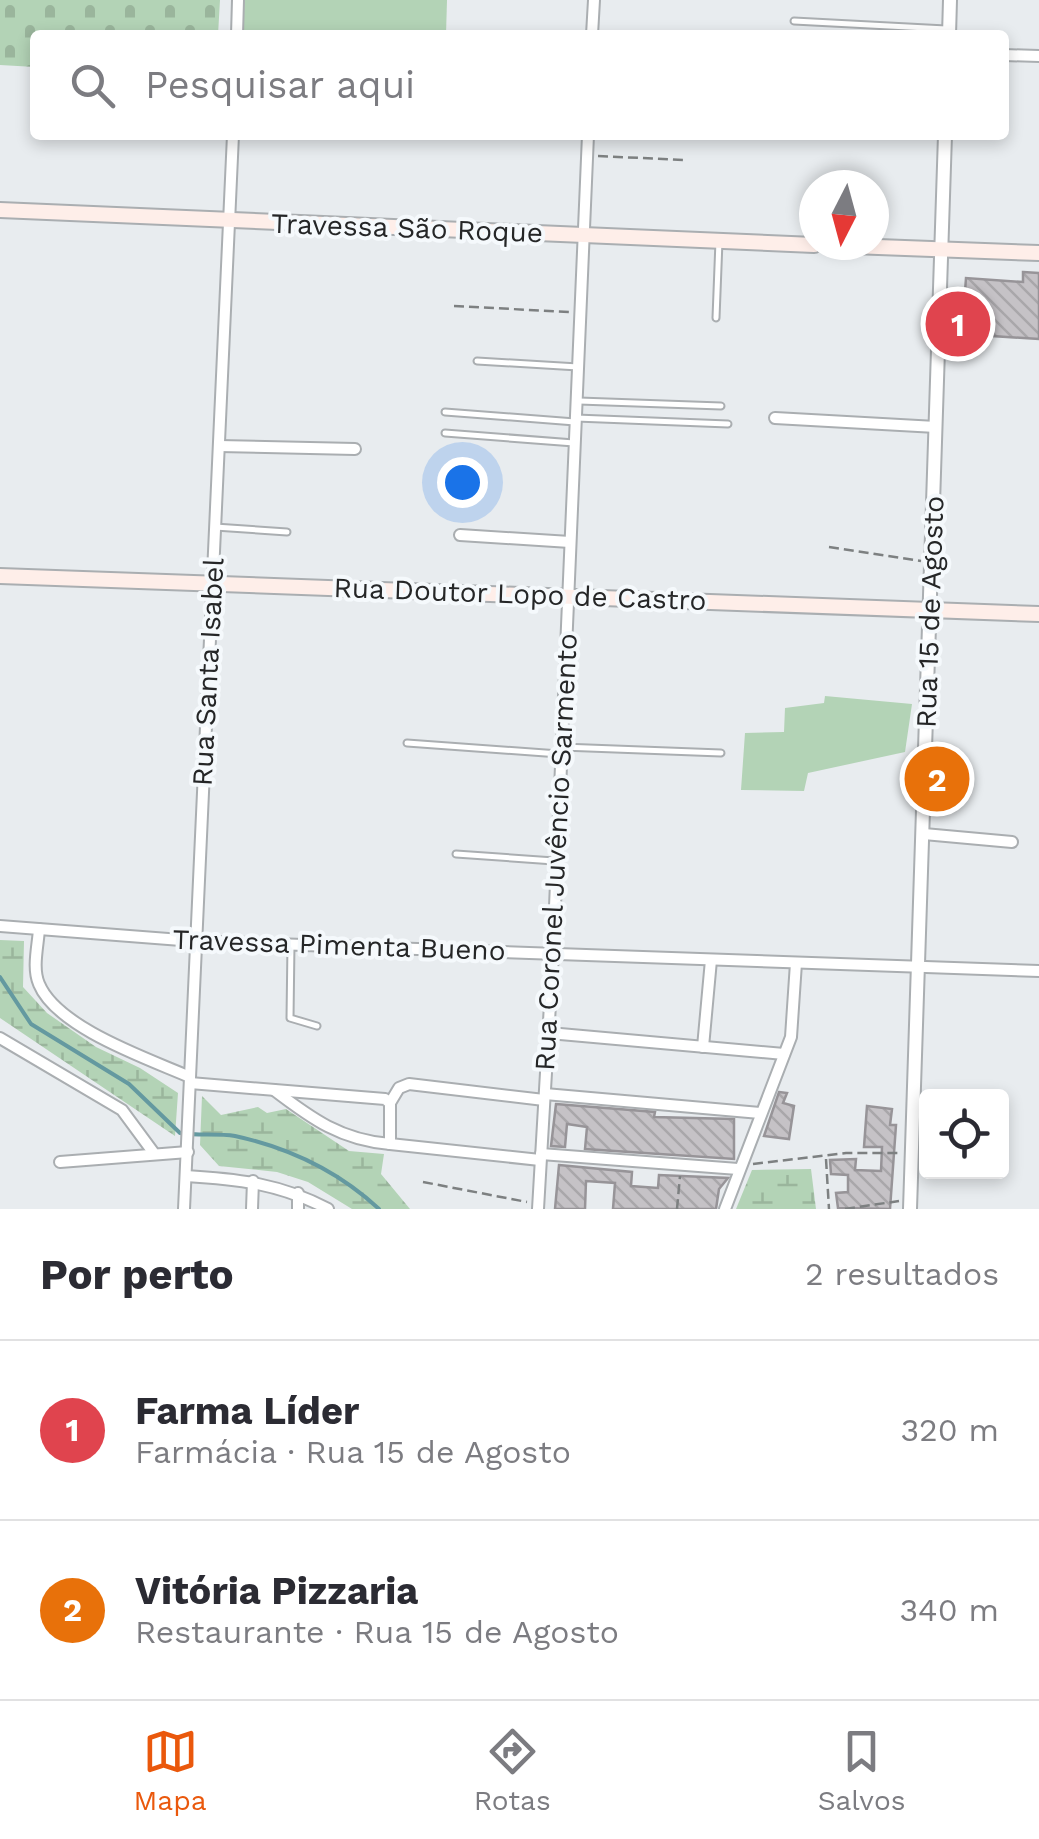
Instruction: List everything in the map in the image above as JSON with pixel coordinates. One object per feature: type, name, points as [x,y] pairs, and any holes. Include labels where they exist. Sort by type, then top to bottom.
[{"type":"main road","name":"Travessa São Roque","points":[[0,210],[799,243]]},
{"type":"main road","points":[[889,248],[1039,253]]},
{"type":"main road","name":"Rua Doutor Lopo de Castro","points":[[0,576],[1039,614]]},
{"type":"street","points":[[237,30],[238,0]]},
{"type":"street","points":[[592,30],[594,0]]},
{"type":"street","points":[[949,30],[950,0]]},
{"type":"street","points":[[1009,55],[1039,56]]},
{"type":"street","name":"Rua Santa Isabel","points":[[184,1209],[233,140]]},
{"type":"street","name":"Rua Coronel Juvêncio Sarmento","points":[[538,1206],[553,953],[588,140]]},
{"type":"street","name":"Rua 15 de Agosto","points":[[910,1204],[945,140]]},
{"type":"street","points":[[776,418],[936,427]]},
{"type":"street","points":[[219,446],[355,449]]},
{"type":"street","points":[[460,534],[570,542]]},
{"type":"street","points":[[924,834],[1012,842]]},
{"type":"street","name":"Travessa Pimenta Bueno","points":[[0,926],[194,941],[1039,971]]},
{"type":"street","points":[[39,929],[38,982],[52,1004],[100,1037],[190,1080],[379,1098],[390,1104]]},
{"type":"street","points":[[702,1046],[710,960]]},
{"type":"street","points":[[724,1209],[791,1037],[796,963]]},
{"type":"street","points":[[549,1032],[784,1054]]},
{"type":"street","points":[[0,1038],[122,1110],[153,1152]]},
{"type":"street","points":[[390,1144],[390,1104],[399,1088],[409,1084],[760,1113]]},
{"type":"street","points":[[273,1090],[319,1124],[355,1141],[540,1157],[741,1166]]},
{"type":"street","points":[[60,1162],[188,1146]]},
{"type":"street","points":[[186,1176],[253,1180],[298,1193],[328,1209]]},
{"type":"street","points":[[252,1209],[253,1180]]},
{"type":"street","points":[[298,1193],[298,1209]]},
{"type":"lane","points":[[794,21],[921,30]]},
{"type":"lane","points":[[716,318],[719,240]]},
{"type":"lane","points":[[476,361],[578,367]]},
{"type":"lane","points":[[576,401],[720,406]]},
{"type":"lane","points":[[445,412],[728,424]]},
{"type":"lane","points":[[445,433],[574,443]]},
{"type":"lane","points":[[215,527],[287,532]]},
{"type":"lane","points":[[407,744],[720,753]]},
{"type":"lane","points":[[456,854],[557,862]]},
{"type":"lane","points":[[291,944],[290,1018],[317,1026]]},
{"type":"path","points":[[587,155],[685,160]]},
{"type":"path","points":[[454,306],[580,312]]},
{"type":"path","points":[[829,546],[932,563]]},
{"type":"path","points":[[741,1166],[910,1153]]},
{"type":"path","points":[[826,1157],[828,1209]]},
{"type":"path","points":[[677,1209],[681,1164]]},
{"type":"path","points":[[423,1182],[538,1206]]},
{"type":"path","points":[[845,1209],[910,1204]]},
{"type":"green space","points":[[0,0],[220,0],[218,30],[30,30],[30,67],[0,65]]},
{"type":"green space","points":[[243,0],[447,0],[446,30],[242,30]]},
{"type":"green space","points":[[825,696],[912,704],[905,752],[808,773],[804,791],[741,790],[745,733],[784,732],[785,708],[824,703]]},
{"type":"green space","points":[[0,940],[24,941],[23,987],[47,1013],[96,1047],[140,1068],[178,1093],[175,1136],[0,1018]]},
{"type":"green space","points":[[202,1096],[221,1115],[258,1107],[267,1113],[286,1109],[349,1151],[384,1154],[381,1174],[410,1209],[352,1209],[308,1182],[277,1172],[219,1166],[200,1145]]},
{"type":"green space","points":[[811,1169],[816,1209],[736,1209],[752,1170]]},
{"type":"building","points":[[1023,272],[1039,273],[1039,339],[962,334],[966,278],[1023,282]]},
{"type":"building","points":[[779,1092],[787,1093],[783,1103],[794,1106],[789,1139],[764,1136]]},
{"type":"building","points":[[556,1104],[655,1112],[654,1117],[734,1119],[734,1159],[585,1149],[587,1127],[567,1124],[565,1147],[551,1146]]},
{"type":"building","points":[[867,1106],[892,1109],[890,1125],[896,1125],[890,1209],[838,1208],[836,1193],[848,1192],[848,1175],[831,1174],[830,1160],[856,1159],[855,1170],[881,1171],[882,1147],[864,1147]]},
{"type":"building","points":[[559,1165],[632,1172],[631,1186],[658,1188],[659,1175],[728,1178],[719,1189],[716,1209],[613,1209],[615,1183],[586,1181],[585,1209],[555,1209]]},
{"type":"waterway","points":[[0,977],[31,1024],[129,1084],[180,1133],[235,1136],[294,1154],[330,1172],[379,1209]]},
{"type":"place","name":"Farma Líder","points":[[958,324]]},
{"type":"place","name":"Vitória Pizzaria","points":[[937,779]]}]
